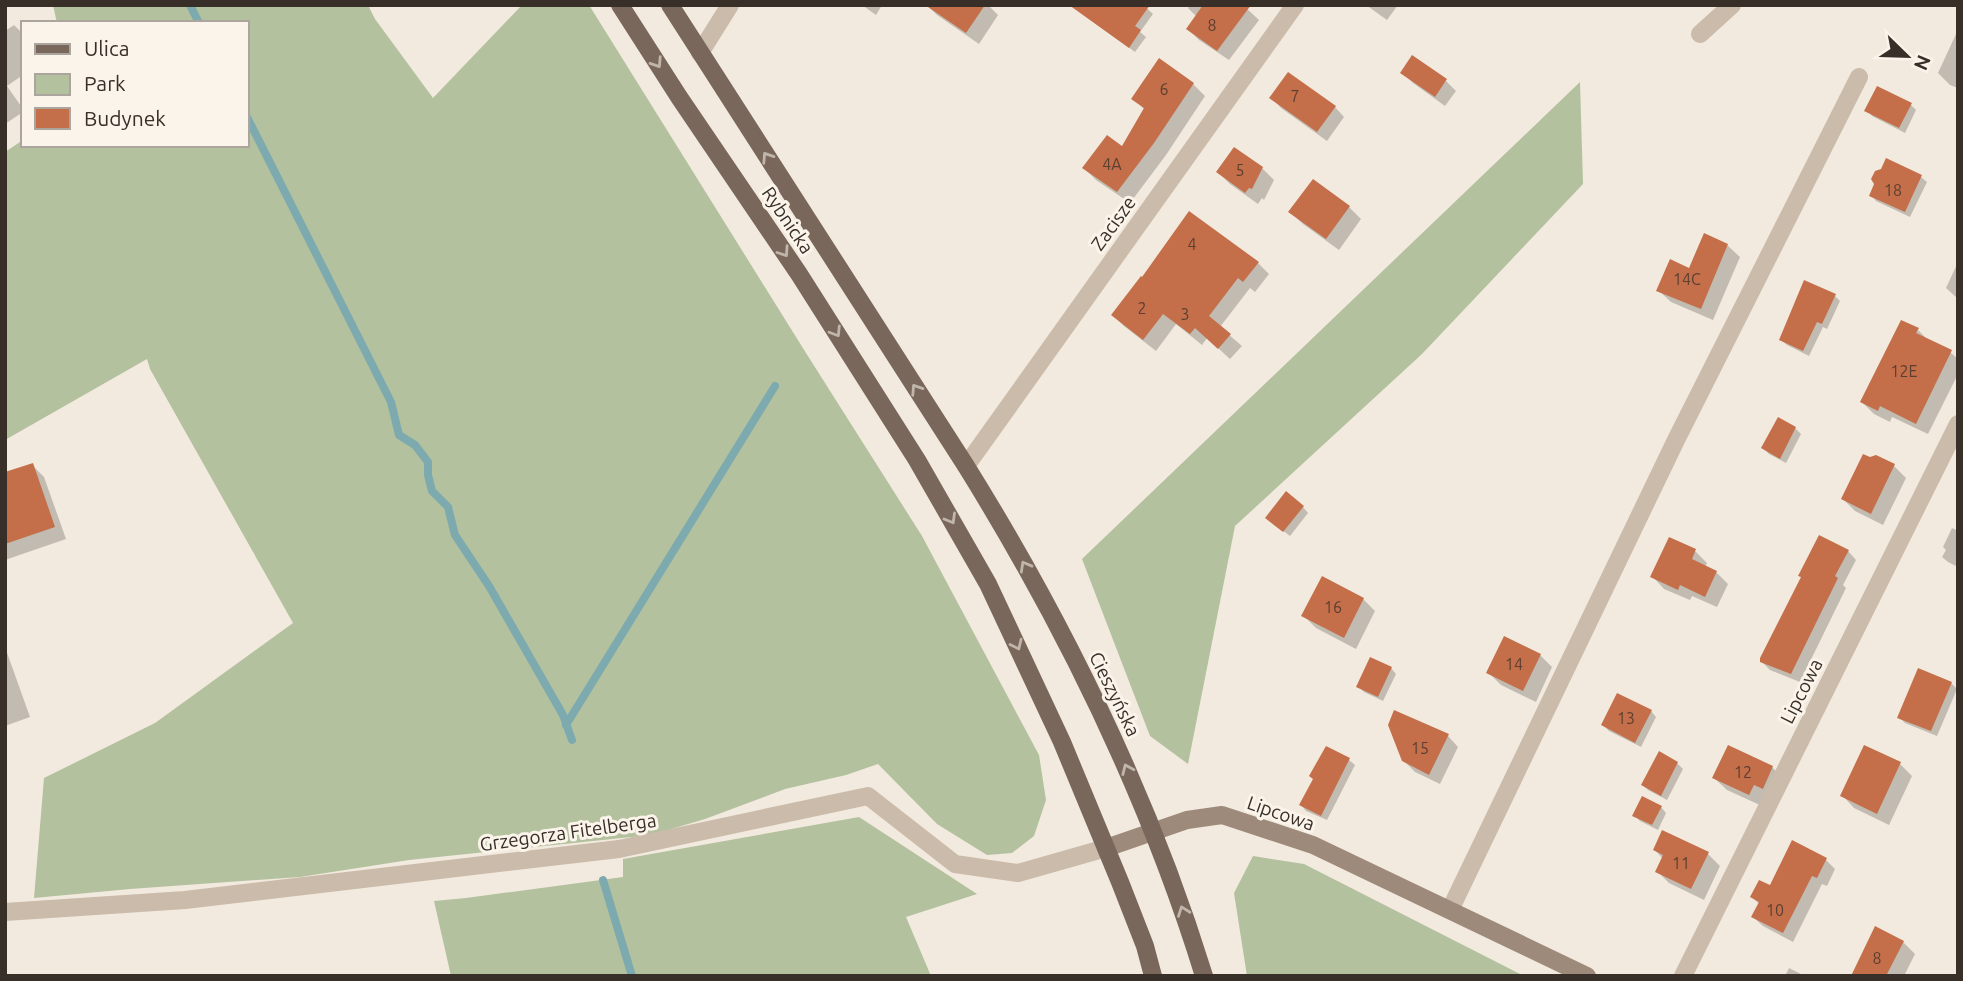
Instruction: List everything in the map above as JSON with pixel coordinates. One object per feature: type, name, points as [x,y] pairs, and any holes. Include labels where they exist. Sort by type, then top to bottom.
[{"type":"main road","name":"Rybnicka","points":[[620,5],[799,274],[917,460],[988,584],[1062,742],[1106,848]]},
{"type":"main road","name":"Rybnicka","points":[[670,5],[953,447]]},
{"type":"main road","name":"Cieszyńska","points":[[953,447],[1002,523],[1049,608],[1113,737],[1155,831],[1204,976]]},
{"type":"main road","points":[[1106,848],[1145,946],[1153,976]]},
{"type":"street","points":[[700,53],[730,5]]},
{"type":"street","name":"Zacisze","points":[[966,466],[1295,5]]},
{"type":"street","points":[[1700,34],[1732,5]]},
{"type":"street","points":[[1450,911],[1676,440],[1859,77]]},
{"type":"street","name":"Lipcowa","points":[[1683,976],[1958,424]]},
{"type":"street","name":"Grzegorza Fitelberga","points":[[5,912],[185,901],[619,849],[868,796],[955,864],[1018,873],[1106,848]]},
{"type":"street","name":"Lipcowa","points":[[1106,848],[1187,820],[1222,814],[1312,845],[1587,976]]},
{"type":"green space","points":[[53,5],[368,5],[375,19],[433,98],[522,5],[589,5],[922,536],[1039,755],[1046,800],[1034,836],[1012,853],[987,855],[937,824],[878,764],[846,775],[785,789],[705,819],[651,835],[409,860],[300,877],[34,898],[44,778],[155,723],[293,623],[150,369],[147,359],[5,440],[5,152],[21,141],[21,147],[248,147],[248,21],[57,21]]},
{"type":"green space","points":[[1580,82],[1583,184],[1422,354],[1235,526],[1188,764],[1150,736],[1082,559]]},
{"type":"green space","points":[[859,817],[977,894],[906,917],[931,976],[451,976],[434,901],[623,877],[623,859]]},
{"type":"green space","points":[[1253,856],[1304,864],[1524,976],[1247,976],[1234,893]]},
{"type":"building","points":[[925,5],[985,5],[966,33]]},
{"type":"building","points":[[1069,5],[1150,5],[1135,26],[1141,30],[1129,48]]},
{"type":"building","points":[[1203,5],[1251,5],[1217,51],[1186,29]]},
{"type":"building","points":[[1412,55],[1447,79],[1435,97],[1400,73]]},
{"type":"building","points":[[1159,58],[1194,83],[1117,192],[1082,168],[1107,135],[1122,146],[1144,108],[1131,99]]},
{"type":"building","points":[[1288,72],[1336,106],[1317,132],[1269,98]]},
{"type":"building","points":[[1877,86],[1912,103],[1899,128],[1864,111]]},
{"type":"building","points":[[1234,147],[1263,167],[1252,189],[1249,188],[1245,193],[1216,172]]},
{"type":"building","points":[[1886,158],[1922,175],[1905,212],[1869,196],[1874,184],[1871,179],[1875,171],[1881,169]]},
{"type":"building","points":[[1313,179],[1350,206],[1326,239],[1288,212]]},
{"type":"building","points":[[1189,211],[1259,262],[1243,282],[1238,278],[1209,316],[1231,334],[1218,349],[1195,328],[1190,334],[1163,314],[1143,340],[1111,315]]},
{"type":"building","points":[[1704,233],[1728,244],[1701,309],[1656,291],[1670,259],[1689,268]]},
{"type":"building","points":[[1804,280],[1836,294],[1822,324],[1817,322],[1803,351],[1779,340]]},
{"type":"building","points":[[1901,320],[1919,328],[1916,333],[1952,350],[1916,424],[1880,406],[1878,411],[1860,402]]},
{"type":"building","points":[[1778,417],[1796,427],[1780,459],[1761,448]]},
{"type":"building","points":[[1863,454],[1870,457],[1876,455],[1895,464],[1871,514],[1841,499]]},
{"type":"building","points":[[33,463],[55,527],[5,544],[5,472]]},
{"type":"building","points":[[1286,491],[1304,506],[1283,532],[1265,518]]},
{"type":"building","points":[[1819,535],[1849,550],[1791,674],[1760,662],[1760,658]]},
{"type":"building","points":[[1669,537],[1696,549],[1692,559],[1717,571],[1705,597],[1680,585],[1678,590],[1650,577]]},
{"type":"building","points":[[1322,576],[1364,598],[1344,638],[1301,616]]},
{"type":"building","points":[[1504,636],[1541,654],[1523,691],[1486,673]]},
{"type":"building","points":[[1370,657],[1392,667],[1378,697],[1356,687]]},
{"type":"building","points":[[1918,668],[1952,682],[1931,731],[1897,718]]},
{"type":"building","points":[[1617,693],[1652,710],[1635,743],[1601,725]]},
{"type":"building","points":[[1394,710],[1449,734],[1429,775],[1402,761],[1388,725]]},
{"type":"building","points":[[1728,745],[1773,766],[1763,789],[1754,785],[1749,795],[1712,778]]},
{"type":"building","points":[[1864,745],[1901,762],[1877,814],[1840,796]]},
{"type":"building","points":[[1326,746],[1350,758],[1321,816],[1299,805],[1313,779],[1309,776]]},
{"type":"building","points":[[1659,751],[1678,762],[1661,796],[1641,785]]},
{"type":"building","points":[[1642,796],[1662,806],[1652,825],[1632,816]]},
{"type":"building","points":[[1662,830],[1709,852],[1691,889],[1655,872],[1663,855],[1653,850]]},
{"type":"building","points":[[1792,840],[1827,858],[1817,878],[1812,876],[1783,933],[1751,917],[1759,902],[1750,897],[1759,880],[1770,885]]},
{"type":"building","points":[[1875,926],[1904,941],[1886,976],[1851,976]]},
{"type":"waterway","points":[[190,5],[198,21]]},
{"type":"waterway","points":[[248,119],[391,402],[399,435],[415,445],[428,462],[432,491],[448,507],[455,535],[489,586],[563,715],[572,740]]},
{"type":"waterway","points":[[566,725],[775,386]]},
{"type":"waterway","points":[[603,880],[632,976]]}]
